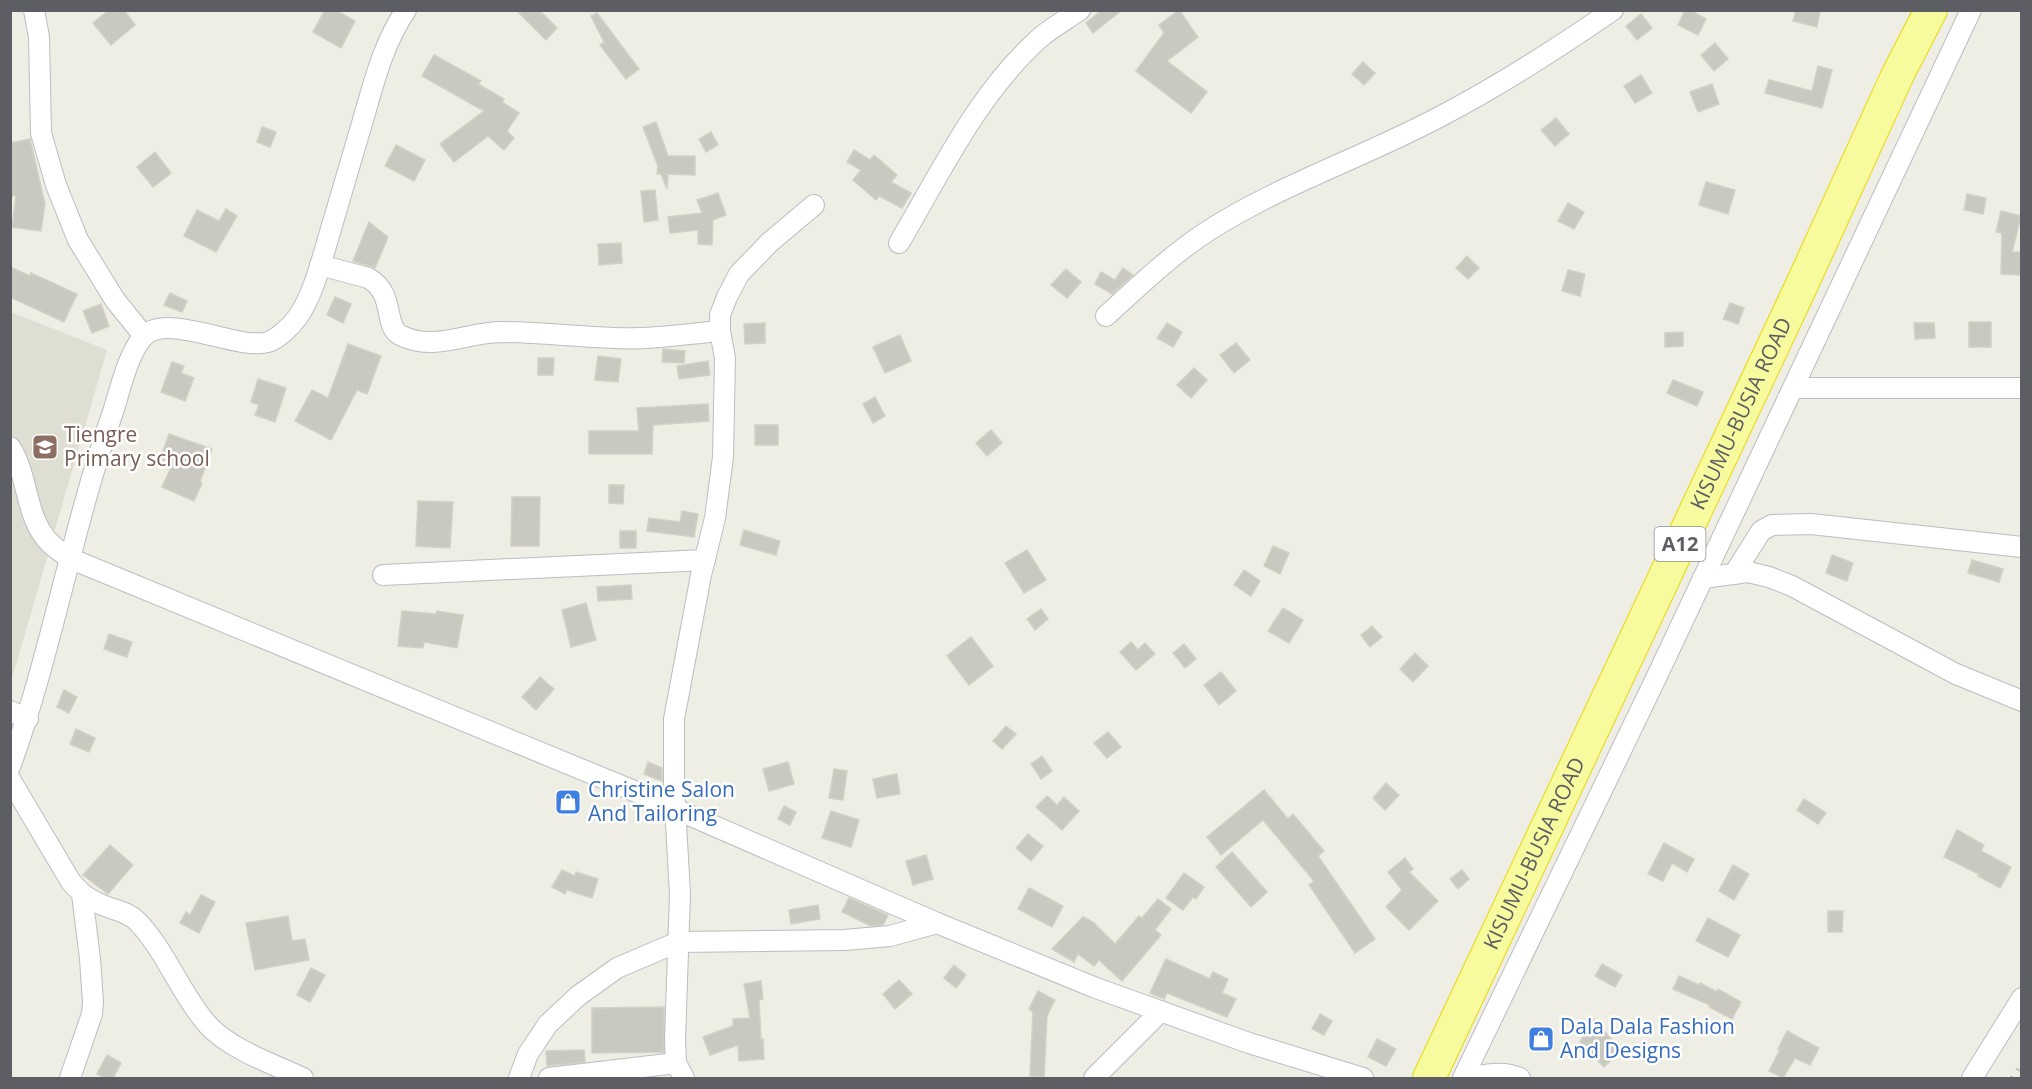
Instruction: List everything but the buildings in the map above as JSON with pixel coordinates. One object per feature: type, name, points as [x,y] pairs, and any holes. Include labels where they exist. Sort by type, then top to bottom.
[{"type":"highway","name":"KISUMU-BUSIA ROAD","points":[[1429,1078],[1898,74],[1931,10]]},
{"type":"street","points":[[33,10],[39,37],[41,133],[56,185],[78,240],[116,300],[144,336]]},
{"type":"street","points":[[10,767],[19,715],[69,558],[106,430],[133,354],[144,336],[159,328],[194,331],[254,343],[268,342],[282,333],[297,318],[320,265],[377,71],[386,47],[406,10]]},
{"type":"street","points":[[899,243],[978,109],[1010,67],[1043,36],[1080,10]]},
{"type":"street","points":[[1106,316],[1155,270],[1210,230],[1259,201],[1442,116],[1547,55],[1613,10]]},
{"type":"street","points":[[1464,1078],[1971,10]]},
{"type":"street","points":[[549,1078],[680,1071],[675,1039],[680,894],[674,719],[715,518],[723,457],[725,358],[720,331],[720,315],[739,274],[770,242],[814,205]]},
{"type":"street","points":[[320,265],[375,282],[381,287],[385,296],[393,327],[401,336],[409,339],[435,342],[456,340],[489,332],[617,338],[720,331]]},
{"type":"street","points":[[1798,292],[1830,308]]},
{"type":"street","points":[[1792,388],[2022,388]]},
{"type":"street","points":[[10,447],[23,477],[38,526],[49,543],[69,558],[676,809],[937,923],[1096,988],[1249,1043],[1363,1078]]},
{"type":"street","points":[[1734,574],[1761,531],[1772,525],[1810,524],[2022,547]]},
{"type":"street","points":[[382,575],[705,560]]},
{"type":"street","points":[[1703,578],[1748,572],[1769,577],[1792,586],[1956,674],[2022,701]]},
{"type":"street","points":[[10,778],[71,882],[92,901],[120,911],[136,920],[151,938],[207,1024],[222,1038],[303,1078]]},
{"type":"street","points":[[70,1078],[92,1014],[93,1002],[82,894]]},
{"type":"street","points":[[519,1078],[528,1054],[548,1024],[578,996],[617,968],[678,942],[845,940],[890,936],[937,923]]},
{"type":"street","points":[[1972,1078],[2022,998]]},
{"type":"street","points":[[1094,1078],[1161,1011]]},
{"type":"street","points":[[1464,1078],[1494,1073],[1509,1073],[1520,1078]]},
{"type":"shaded area","name":"Tiengre Primary school","points":[[11,312],[107,350],[11,682]]},
{"type":"railway","points":[[2012,1078],[2022,1064]]},
{"type":"place","name":"Tiengre Primary school","points":[[45,447]]},
{"type":"place","name":"Christine Salon And Tailoring","points":[[568,802]]},
{"type":"place","name":"Dala Dala Fashion And Designs","points":[[1541,1039]]}]
